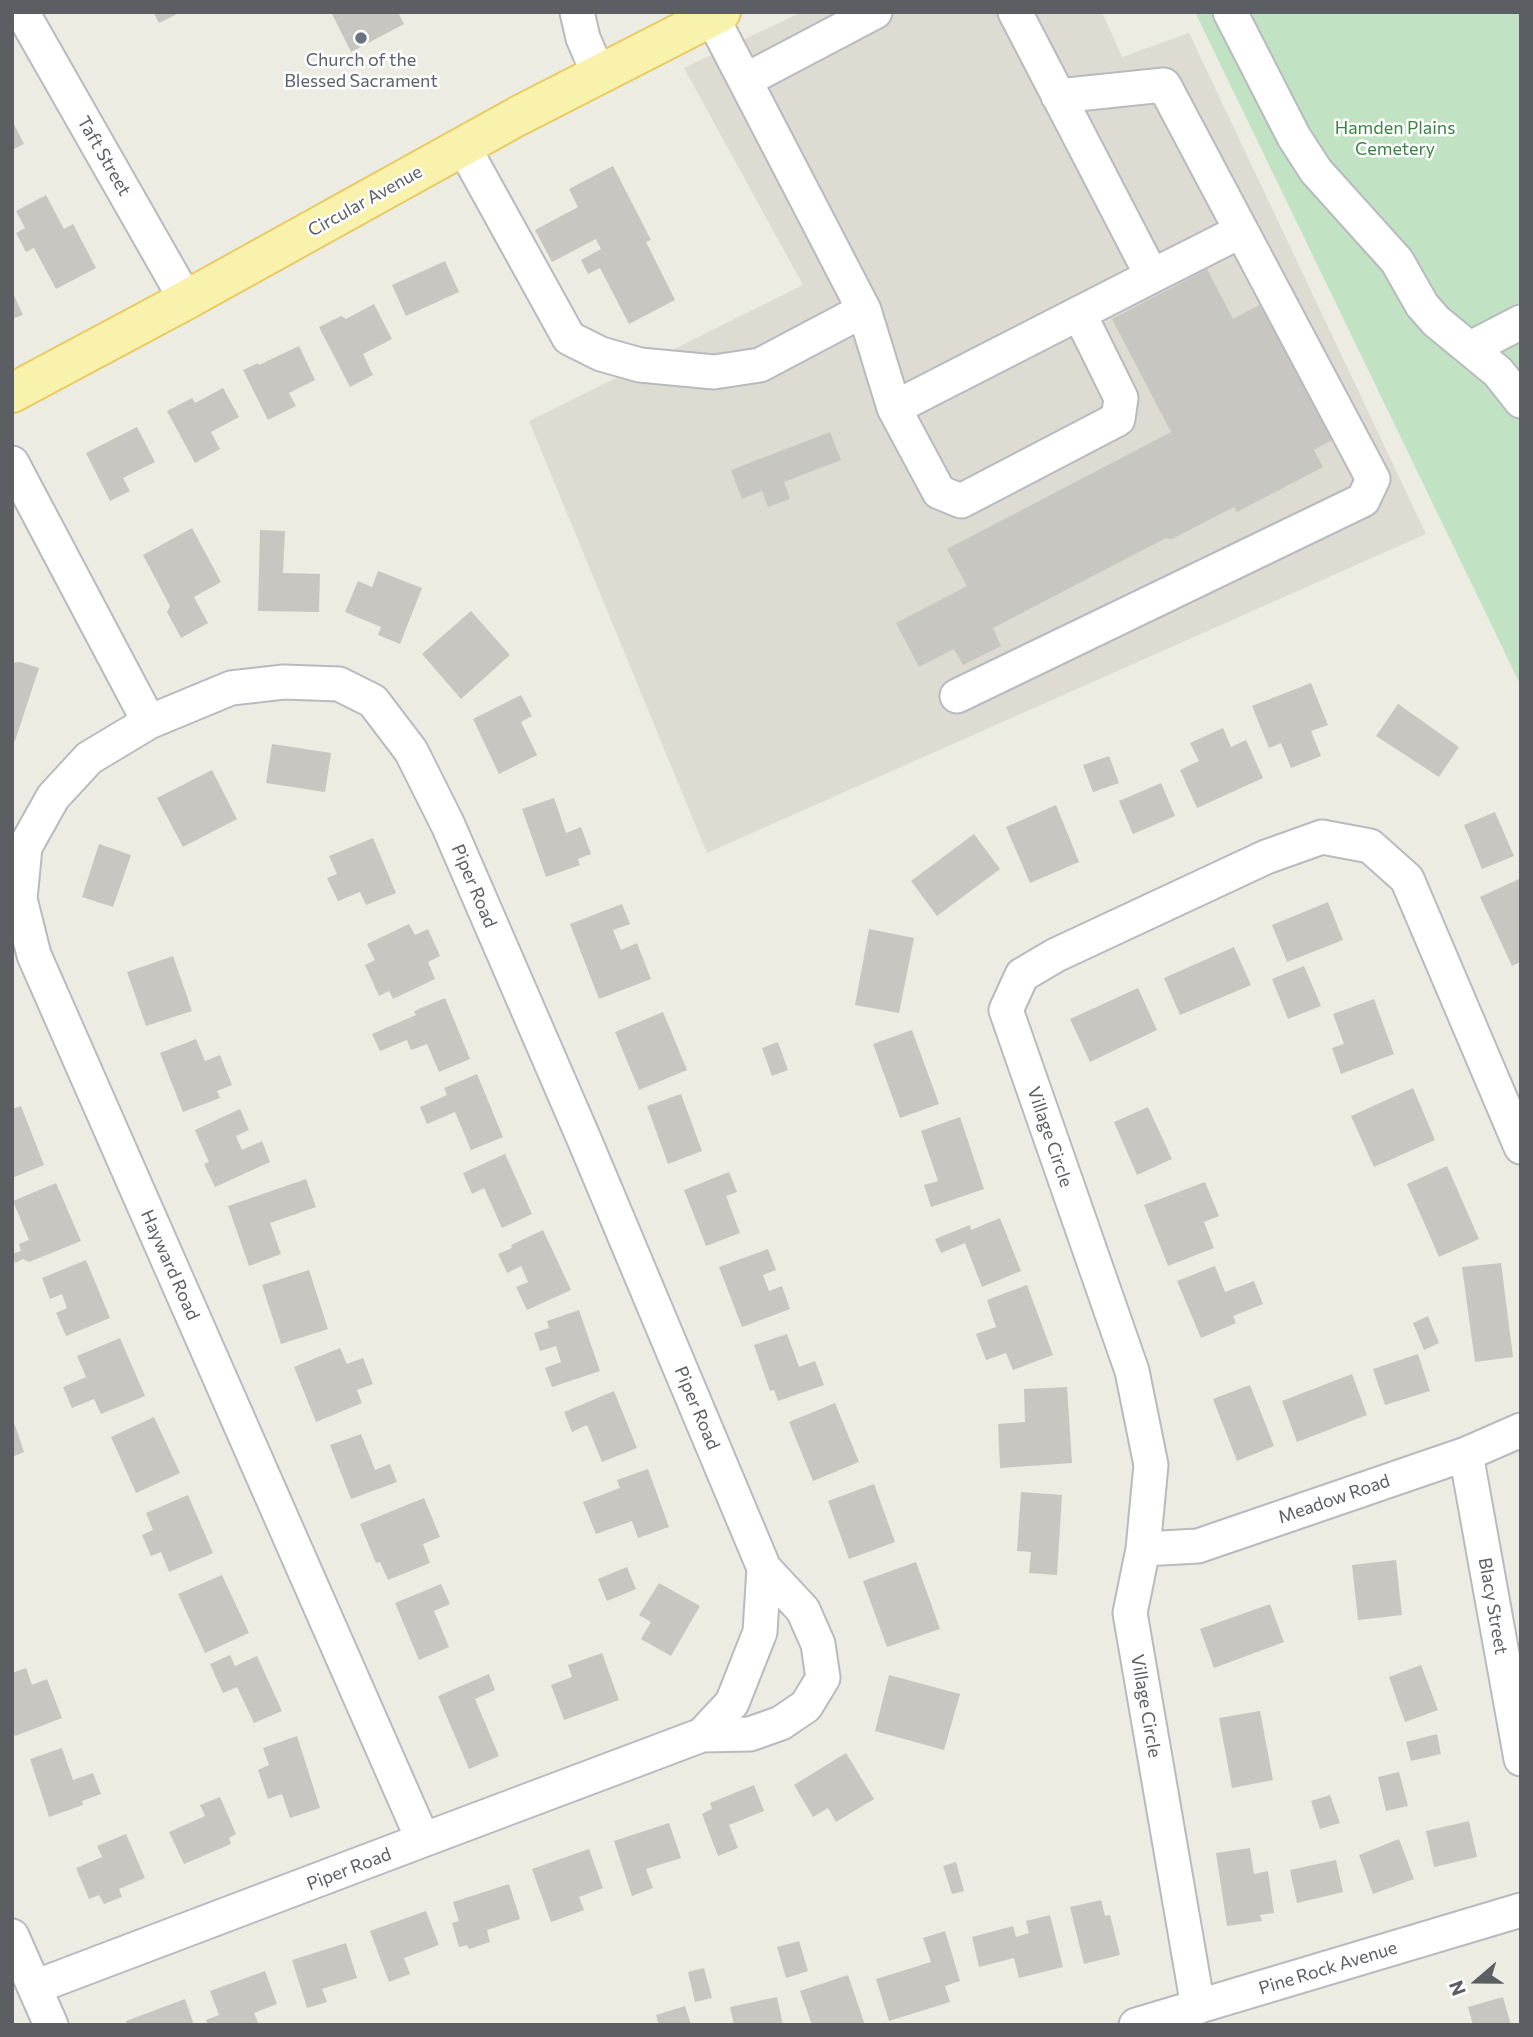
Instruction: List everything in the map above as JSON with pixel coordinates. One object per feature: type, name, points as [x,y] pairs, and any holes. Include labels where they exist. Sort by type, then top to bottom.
[{"type":"main road","name":"Circular Avenue","points":[[12,393],[187,300],[463,146],[716,15]]},
{"type":"street","name":"Taft Street","points":[[22,12],[187,300]]},
{"type":"street","points":[[577,12],[583,38],[599,75]]},
{"type":"street","points":[[746,80],[874,12]]},
{"type":"street","points":[[1015,12],[1152,276]]},
{"type":"street","points":[[1230,12],[1294,137],[1315,171],[1397,261],[1422,305],[1436,321],[1498,372],[1521,401]]},
{"type":"street","points":[[716,15],[746,80],[864,310],[894,408],[939,492],[961,501],[1118,419],[1121,398],[1079,313]]},
{"type":"street","points":[[957,696],[1363,500],[1373,479],[1164,85],[1058,96]]},
{"type":"street","points":[[463,146],[569,338],[601,354],[640,365],[714,372],[760,365],[864,310]]},
{"type":"street","points":[[894,408],[1241,231]]},
{"type":"street","points":[[1471,348],[1521,322]]},
{"type":"street","points":[[12,463],[149,722]]},
{"type":"street","name":"Piper Road","points":[[35,1987],[702,1735],[750,1734],[781,1723],[806,1706],[823,1678],[818,1644],[803,1610],[764,1568],[448,825],[411,751],[373,701],[339,684],[284,682],[231,688],[149,722]]},
{"type":"street","name":"Hayward Road","points":[[149,722],[89,758],[53,796],[24,847],[20,899],[31,944],[423,1840]]},
{"type":"street","name":"Village Circle","points":[[1198,2007],[1130,1613],[1143,1549],[1151,1465],[1132,1371],[1006,1010],[1022,975],[1056,955],[1266,857],[1322,837],[1370,846],[1407,879],[1521,1147]]},
{"type":"street","name":"Meadow Road","points":[[1143,1549],[1198,1546],[1466,1454],[1521,1430]]},
{"type":"street","name":"Blacy Street","points":[[1466,1454],[1521,1759]]},
{"type":"street","name":"Piper Road","points":[[702,1735],[732,1703],[760,1632],[764,1568]]},
{"type":"street","name":"Pine Rock Avenue","points":[[1136,2025],[1521,1910]]},
{"type":"street","points":[[12,1936],[51,2025]]},
{"type":"shaded area","points":[[802,12],[1102,12],[1122,57],[1189,33],[1426,534],[707,853],[529,421],[803,285],[684,68]]},
{"type":"green space","name":"Hamden Plains Cemetery","points":[[1195,12],[1521,12],[1521,686]]},
{"type":"building","points":[[153,12],[181,12],[159,23]]},
{"type":"building","name":"Church of the Blessed Sacrament","points":[[331,12],[398,12],[404,24],[351,52]]},
{"type":"building","points":[[12,120],[24,144],[12,150]]},
{"type":"building","points":[[613,166],[651,240],[646,242],[675,300],[629,324],[600,268],[588,274],[581,260],[601,249],[596,239],[552,262],[535,230],[578,207],[569,189]]},
{"type":"building","points":[[46,195],[64,229],[73,224],[96,268],[56,289],[34,248],[26,252],[16,233],[25,228],[16,211]]},
{"type":"building","points":[[445,261],[459,292],[406,316],[392,285]]},
{"type":"building","points":[[1207,269],[1233,319],[1263,303],[1334,439],[1314,450],[1323,467],[1237,512],[1234,507],[1172,539],[1166,538],[993,628],[1001,646],[963,665],[954,649],[919,667],[896,623],[967,586],[947,549],[1171,432],[1112,319]]},
{"type":"building","points":[[12,291],[23,315],[12,319]]},
{"type":"building","points":[[374,304],[392,339],[363,354],[373,375],[350,387],[319,327],[341,316],[346,319]]},
{"type":"building","points":[[299,346],[315,380],[289,393],[296,406],[268,420],[243,370]]},
{"type":"building","points":[[223,388],[239,417],[211,432],[220,449],[195,463],[167,411],[192,398],[195,403]]},
{"type":"building","points":[[137,427],[155,462],[123,478],[130,491],[110,501],[86,453]]},
{"type":"building","points":[[830,432],[841,460],[784,482],[790,499],[768,507],[762,491],[742,499],[731,470]]},
{"type":"building","points":[[192,528],[221,582],[194,597],[208,623],[181,638],[167,612],[170,606],[143,555]]},
{"type":"building","points":[[260,530],[285,531],[283,573],[320,574],[319,612],[258,611]]},
{"type":"building","points":[[378,571],[422,588],[400,644],[378,635],[381,627],[345,612],[358,581],[372,587]]},
{"type":"building","points":[[471,611],[510,655],[461,699],[422,654]]},
{"type":"building","points":[[20,662],[39,668],[15,741],[12,740],[12,663]]},
{"type":"building","points":[[1311,683],[1328,725],[1311,731],[1321,756],[1291,768],[1281,743],[1269,748],[1252,706]]},
{"type":"building","points":[[521,695],[532,716],[521,722],[537,755],[499,774],[473,719]]},
{"type":"building","points":[[1398,704],[1459,747],[1439,777],[1376,736]]},
{"type":"building","points":[[1223,728],[1231,747],[1246,740],[1263,778],[1197,808],[1180,770],[1199,761],[1190,743]]},
{"type":"building","points":[[272,744],[331,753],[325,792],[266,783]]},
{"type":"building","points":[[1109,756],[1119,783],[1093,792],[1083,765]]},
{"type":"building","points":[[212,770],[237,819],[183,847],[157,798]]},
{"type":"building","points":[[1161,783],[1175,816],[1133,834],[1119,801]]},
{"type":"building","points":[[554,798],[566,833],[581,827],[591,854],[578,859],[580,865],[546,877],[522,809]]},
{"type":"building","points":[[1056,805],[1079,862],[1030,883],[1006,827]]},
{"type":"building","points":[[1495,812],[1514,856],[1482,869],[1464,825]]},
{"type":"building","points":[[974,834],[1000,869],[937,916],[911,881]]},
{"type":"building","points":[[373,838],[396,893],[366,905],[360,892],[338,901],[327,878],[337,874],[329,856]]},
{"type":"building","points":[[99,844],[131,855],[113,907],[82,897]]},
{"type":"building","points":[[1521,878],[1521,962],[1512,966],[1480,897]]},
{"type":"building","points":[[1328,902],[1343,940],[1287,962],[1272,925]]},
{"type":"building","points":[[622,904],[630,924],[613,930],[621,950],[637,943],[651,979],[599,999],[570,924]]},
{"type":"building","points":[[409,924],[415,935],[428,929],[440,956],[428,962],[435,979],[393,999],[389,991],[379,996],[365,965],[375,960],[367,944]]},
{"type":"building","points":[[869,929],[914,938],[899,1013],[855,1005]]},
{"type":"building","points":[[1234,947],[1251,985],[1180,1015],[1164,978]]},
{"type":"building","points":[[173,956],[192,1011],[146,1026],[127,972]]},
{"type":"building","points":[[1304,966],[1321,1006],[1288,1019],[1272,979]]},
{"type":"building","points":[[1138,988],[1157,1030],[1090,1062],[1070,1019]]},
{"type":"building","points":[[445,998],[470,1059],[439,1072],[427,1044],[411,1050],[407,1040],[380,1051],[372,1034],[416,1015],[414,1011]]},
{"type":"building","points":[[1374,999],[1394,1054],[1341,1074],[1332,1048],[1344,1044],[1333,1014]]},
{"type":"building","points":[[663,1012],[687,1070],[639,1090],[615,1032]]},
{"type":"building","points":[[912,1030],[939,1104],[900,1118],[873,1044]]},
{"type":"building","points":[[196,1039],[205,1061],[220,1055],[232,1085],[217,1091],[220,1098],[183,1112],[160,1053]]},
{"type":"building","points":[[778,1042],[788,1070],[772,1076],[762,1048]]},
{"type":"building","points":[[477,1074],[503,1137],[471,1150],[455,1112],[427,1124],[420,1107],[447,1095],[444,1088]]},
{"type":"building","points":[[1413,1088],[1435,1140],[1374,1167],[1351,1116]]},
{"type":"building","points":[[681,1094],[702,1151],[668,1164],[647,1106]]},
{"type":"building","points":[[21,1106],[44,1165],[12,1178],[12,1109]]},
{"type":"building","points":[[1148,1107],[1172,1159],[1137,1175],[1114,1122]]},
{"type":"building","points":[[240,1109],[249,1130],[236,1136],[242,1150],[262,1141],[270,1162],[215,1187],[204,1164],[209,1162],[195,1130]]},
{"type":"building","points":[[960,1117],[984,1189],[931,1207],[924,1185],[938,1181],[921,1131]]},
{"type":"building","points":[[505,1154],[532,1214],[502,1228],[484,1188],[472,1194],[463,1173]]},
{"type":"building","points":[[1447,1166],[1479,1239],[1439,1257],[1407,1184]]},
{"type":"building","points":[[729,1172],[737,1192],[726,1196],[740,1233],[706,1246],[684,1190]]},
{"type":"building","points":[[306,1179],[316,1207],[270,1223],[281,1254],[249,1266],[228,1206]]},
{"type":"building","points":[[1205,1182],[1219,1216],[1204,1222],[1214,1248],[1168,1266],[1144,1205]]},
{"type":"building","points":[[56,1183],[81,1241],[29,1262],[23,1259],[15,1263],[12,1254],[21,1251],[19,1244],[29,1240],[13,1201]]},
{"type":"building","points":[[1000,1218],[1021,1271],[982,1287],[965,1243],[941,1253],[935,1239],[970,1225],[971,1230]]},
{"type":"building","points":[[543,1230],[571,1290],[527,1310],[516,1287],[528,1282],[521,1266],[507,1273],[498,1254]]},
{"type":"building","points":[[768,1249],[776,1270],[763,1275],[769,1291],[782,1286],[790,1309],[742,1327],[719,1267]]},
{"type":"building","points":[[86,1260],[110,1318],[66,1336],[56,1313],[67,1308],[62,1294],[50,1299],[42,1278]]},
{"type":"building","points":[[1501,1263],[1513,1357],[1475,1362],[1462,1267]]},
{"type":"building","points":[[1215,1266],[1225,1292],[1254,1281],[1263,1304],[1233,1316],[1236,1323],[1201,1338],[1177,1281]]},
{"type":"building","points":[[309,1270],[328,1329],[281,1344],[262,1285]]},
{"type":"building","points":[[1027,1285],[1053,1355],[1013,1370],[1006,1353],[986,1360],[976,1334],[996,1327],[987,1300]]},
{"type":"building","points":[[579,1310],[600,1371],[552,1387],[545,1368],[561,1362],[556,1346],[540,1351],[534,1333],[549,1328],[547,1321]]},
{"type":"building","points":[[1428,1316],[1439,1343],[1424,1350],[1413,1323]]},
{"type":"building","points":[[787,1334],[799,1367],[815,1361],[824,1385],[778,1401],[774,1390],[770,1391],[754,1345]]},
{"type":"building","points":[[120,1338],[145,1396],[101,1414],[94,1399],[72,1408],[63,1387],[86,1377],[77,1356]]},
{"type":"building","points":[[340,1348],[347,1364],[363,1358],[373,1384],[357,1390],[362,1403],[316,1422],[294,1367]]},
{"type":"building","points":[[1418,1354],[1430,1391],[1385,1405],[1373,1369]]},
{"type":"building","points":[[1352,1374],[1367,1415],[1297,1442],[1282,1401]]},
{"type":"building","points":[[1250,1385],[1274,1446],[1237,1461],[1213,1399]]},
{"type":"building","points":[[1067,1387],[1072,1463],[1000,1468],[998,1424],[1025,1422],[1024,1389]]},
{"type":"building","points":[[614,1391],[637,1448],[602,1462],[587,1425],[572,1432],[564,1412]]},
{"type":"building","points":[[835,1403],[859,1462],[813,1481],[789,1422]]},
{"type":"building","points":[[154,1417],[180,1473],[136,1493],[111,1437]]},
{"type":"building","points":[[15,1425],[24,1452],[12,1457],[12,1426]]},
{"type":"building","points":[[361,1434],[375,1470],[390,1464],[397,1482],[351,1499],[330,1445]]},
{"type":"building","points":[[648,1469],[669,1527],[638,1538],[632,1521],[596,1534],[583,1502],[620,1488],[617,1480]]},
{"type":"building","points":[[874,1484],[895,1542],[849,1559],[828,1501]]},
{"type":"building","points":[[1021,1492],[1062,1495],[1057,1575],[1029,1573],[1031,1552],[1017,1551]]},
{"type":"building","points":[[188,1495],[213,1553],[169,1572],[161,1552],[151,1556],[142,1535],[153,1530],[146,1513]]},
{"type":"building","points":[[424,1498],[440,1537],[423,1544],[430,1563],[388,1580],[380,1562],[376,1563],[360,1524]]},
{"type":"building","points":[[1396,1560],[1402,1615],[1358,1620],[1352,1565]]},
{"type":"building","points":[[916,1562],[940,1629],[887,1647],[863,1581]]},
{"type":"building","points":[[627,1567],[636,1589],[607,1601],[598,1579]]},
{"type":"building","points":[[222,1575],[249,1633],[205,1653],[178,1594]]},
{"type":"building","points":[[659,1583],[700,1606],[671,1656],[641,1639],[651,1622],[639,1615]]},
{"type":"building","points":[[441,1584],[450,1604],[434,1611],[449,1647],[419,1660],[395,1603]]},
{"type":"building","points":[[1270,1604],[1284,1642],[1214,1668],[1200,1629]]},
{"type":"building","points":[[602,1653],[619,1700],[564,1720],[551,1685],[572,1677],[568,1665]]},
{"type":"building","points":[[230,1655],[235,1666],[257,1656],[282,1711],[254,1723],[237,1687],[223,1693],[210,1664]]},
{"type":"building","points":[[1421,1665],[1438,1710],[1405,1722],[1389,1677]]},
{"type":"building","points":[[26,1668],[32,1685],[47,1679],[62,1718],[15,1736],[12,1729],[12,1673]]},
{"type":"building","points":[[489,1674],[495,1690],[475,1699],[499,1756],[469,1769],[438,1696]]},
{"type":"building","points":[[889,1675],[960,1694],[944,1750],[875,1731]]},
{"type":"building","points":[[1260,1711],[1273,1780],[1232,1788],[1219,1718]]},
{"type":"building","points":[[1437,1734],[1441,1754],[1411,1761],[1406,1742]]},
{"type":"building","points":[[297,1736],[320,1808],[290,1818],[282,1794],[268,1799],[258,1770],[269,1765],[263,1748]]},
{"type":"building","points":[[62,1748],[73,1780],[93,1773],[101,1794],[82,1801],[83,1805],[49,1817],[30,1759]]},
{"type":"building","points":[[846,1753],[874,1799],[836,1822],[828,1808],[813,1817],[794,1785]]},
{"type":"building","points":[[1399,1772],[1408,1806],[1386,1811],[1378,1777]]},
{"type":"building","points":[[754,1785],[764,1811],[729,1825],[738,1848],[718,1856],[702,1814],[712,1809],[710,1803]]},
{"type":"building","points":[[1330,1795],[1340,1823],[1320,1829],[1311,1801]]},
{"type":"building","points":[[220,1797],[236,1834],[229,1838],[231,1844],[184,1864],[169,1832],[205,1816],[200,1805]]},
{"type":"building","points":[[1469,1821],[1477,1857],[1434,1867],[1426,1831]]},
{"type":"building","points":[[669,1823],[681,1858],[646,1869],[653,1888],[632,1896],[614,1841]]},
{"type":"building","points":[[126,1834],[145,1878],[119,1889],[122,1897],[104,1904],[99,1895],[89,1899],[76,1868],[102,1857],[97,1846]]},
{"type":"building","points":[[1399,1839],[1414,1879],[1373,1894],[1359,1855]]},
{"type":"building","points":[[1250,1848],[1254,1874],[1268,1871],[1274,1913],[1260,1915],[1262,1921],[1227,1926],[1216,1853]]},
{"type":"building","points":[[589,1849],[603,1888],[579,1897],[584,1910],[551,1922],[532,1869]]},
{"type":"building","points":[[1336,1860],[1343,1892],[1297,1903],[1290,1870]]},
{"type":"building","points":[[956,1862],[964,1891],[952,1894],[943,1866]]},
{"type":"building","points":[[509,1884],[520,1919],[487,1930],[490,1942],[469,1949],[467,1945],[459,1947],[452,1923],[459,1921],[453,1902]]},
{"type":"building","points":[[1101,1900],[1105,1916],[1110,1915],[1120,1955],[1084,1964],[1070,1907]]},
{"type":"building","points":[[426,1911],[439,1945],[404,1958],[410,1974],[389,1982],[370,1931]]},
{"type":"building","points":[[1050,1915],[1063,1967],[1019,1978],[1014,1958],[979,1967],[972,1937],[1013,1926],[1016,1937],[1029,1933],[1026,1921]]},
{"type":"building","points":[[945,1931],[960,1981],[945,1986],[950,2002],[889,2021],[876,1979],[931,1962],[923,1938]]},
{"type":"building","points":[[799,1941],[808,1971],[786,1978],[777,1947]]},
{"type":"building","points":[[346,1943],[357,1978],[322,1989],[327,2002],[307,2008],[292,1960]]},
{"type":"building","points":[[704,1968],[712,1998],[695,2002],[688,1972]]},
{"type":"building","points":[[265,1971],[277,2004],[254,2013],[259,2025],[208,2025],[206,2020],[219,2015],[210,1991]]},
{"type":"building","points":[[848,1975],[865,2025],[812,2025],[800,1991]]},
{"type":"building","points":[[777,1997],[783,2025],[734,2025],[730,2007]]},
{"type":"building","points":[[1503,1997],[1511,2025],[1473,2025],[1468,2007]]},
{"type":"building","points":[[185,1999],[194,2025],[128,2025],[126,2021]]},
{"type":"building","points":[[685,2006],[691,2025],[659,2025],[656,2015]]},
{"type":"place","name":"Church of the Blessed Sacrament","points":[[361,38]]}]
